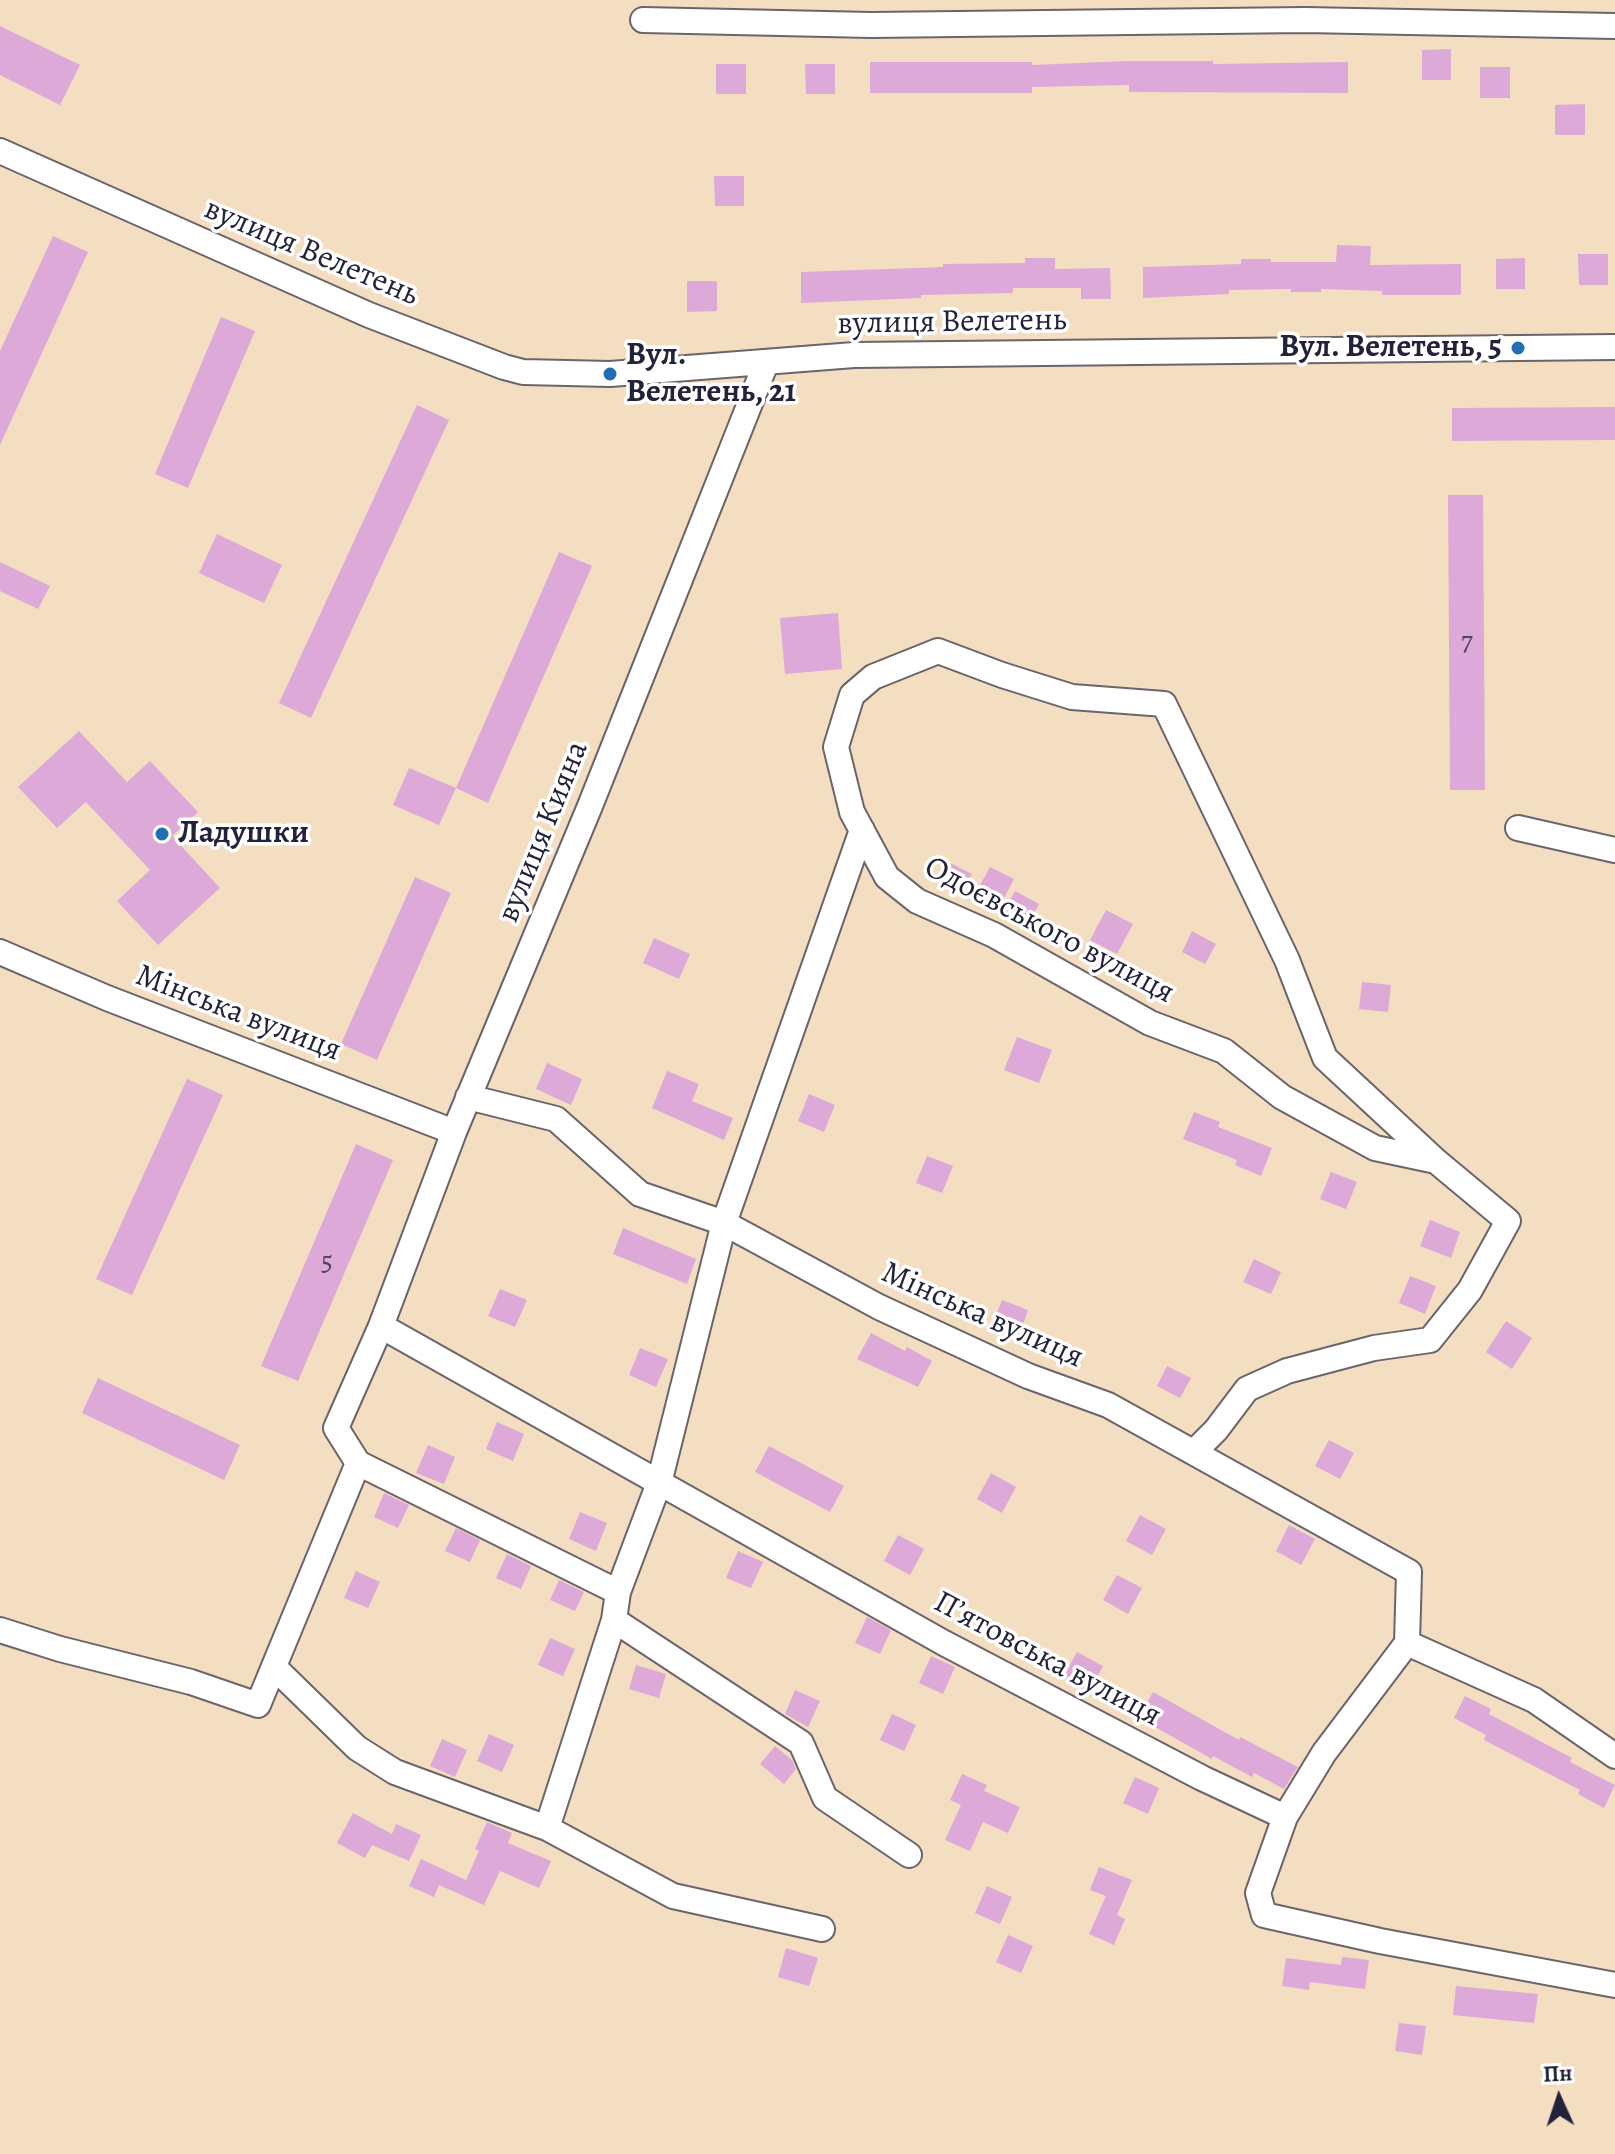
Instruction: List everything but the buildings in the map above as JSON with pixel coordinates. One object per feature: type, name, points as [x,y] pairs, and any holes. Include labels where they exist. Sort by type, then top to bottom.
[{"type":"street","points":[[643,20],[871,25],[1305,20],[1615,26]]},
{"type":"street","name":"вулиця Велетень","points":[[0,151],[369,315],[523,372],[610,374],[854,355],[1615,347]]},
{"type":"street","name":"вулиця Кияна","points":[[358,1463],[336,1428],[381,1326],[454,1132],[590,806],[766,363]]},
{"type":"street","name":"Одоєвського вулиця","points":[[1194,1452],[1216,1430],[1247,1389],[1287,1371],[1374,1348],[1430,1340],[1470,1290],[1508,1221],[1436,1161],[1325,1058],[1287,960],[1164,704],[1072,697],[938,651],[873,677],[852,695],[836,747],[852,812],[887,877],[917,901],[994,935],[1150,1023],[1224,1051],[1282,1097],[1375,1148],[1436,1161]]},
{"type":"street","points":[[1518,828],[1615,850]]},
{"type":"street","points":[[547,1828],[614,1620],[618,1592],[659,1483],[724,1223],[862,830]]},
{"type":"street","name":"Мінська вулиця","points":[[0,952],[107,998],[454,1132]]},
{"type":"street","name":"Мінська вулиця","points":[[468,1097],[556,1119],[640,1194],[724,1223],[879,1307],[1028,1376],[1108,1405],[1409,1572],[1407,1643]]},
{"type":"street","name":"П’ятовська вулиця","points":[[381,1326],[944,1643],[1202,1778],[1285,1817]]},
{"type":"street","points":[[0,1630],[60,1649],[191,1682],[258,1705],[358,1463],[618,1592]]},
{"type":"street","points":[[614,1620],[801,1743],[825,1798],[909,1855]]},
{"type":"street","points":[[1615,1756],[1534,1700],[1407,1643],[1324,1753],[1285,1817],[1258,1893],[1264,1915],[1380,1941],[1615,1985]]},
{"type":"street","points":[[274,1667],[357,1748],[395,1772],[547,1828],[673,1896],[822,1929]]},
{"type":"place","name":"Вул. Велетень, 5","points":[[1518,348]]},
{"type":"place","name":"Вул. Велетень, 21","points":[[610,374]]},
{"type":"place","name":"Ладушки","points":[[162,834]]}]
